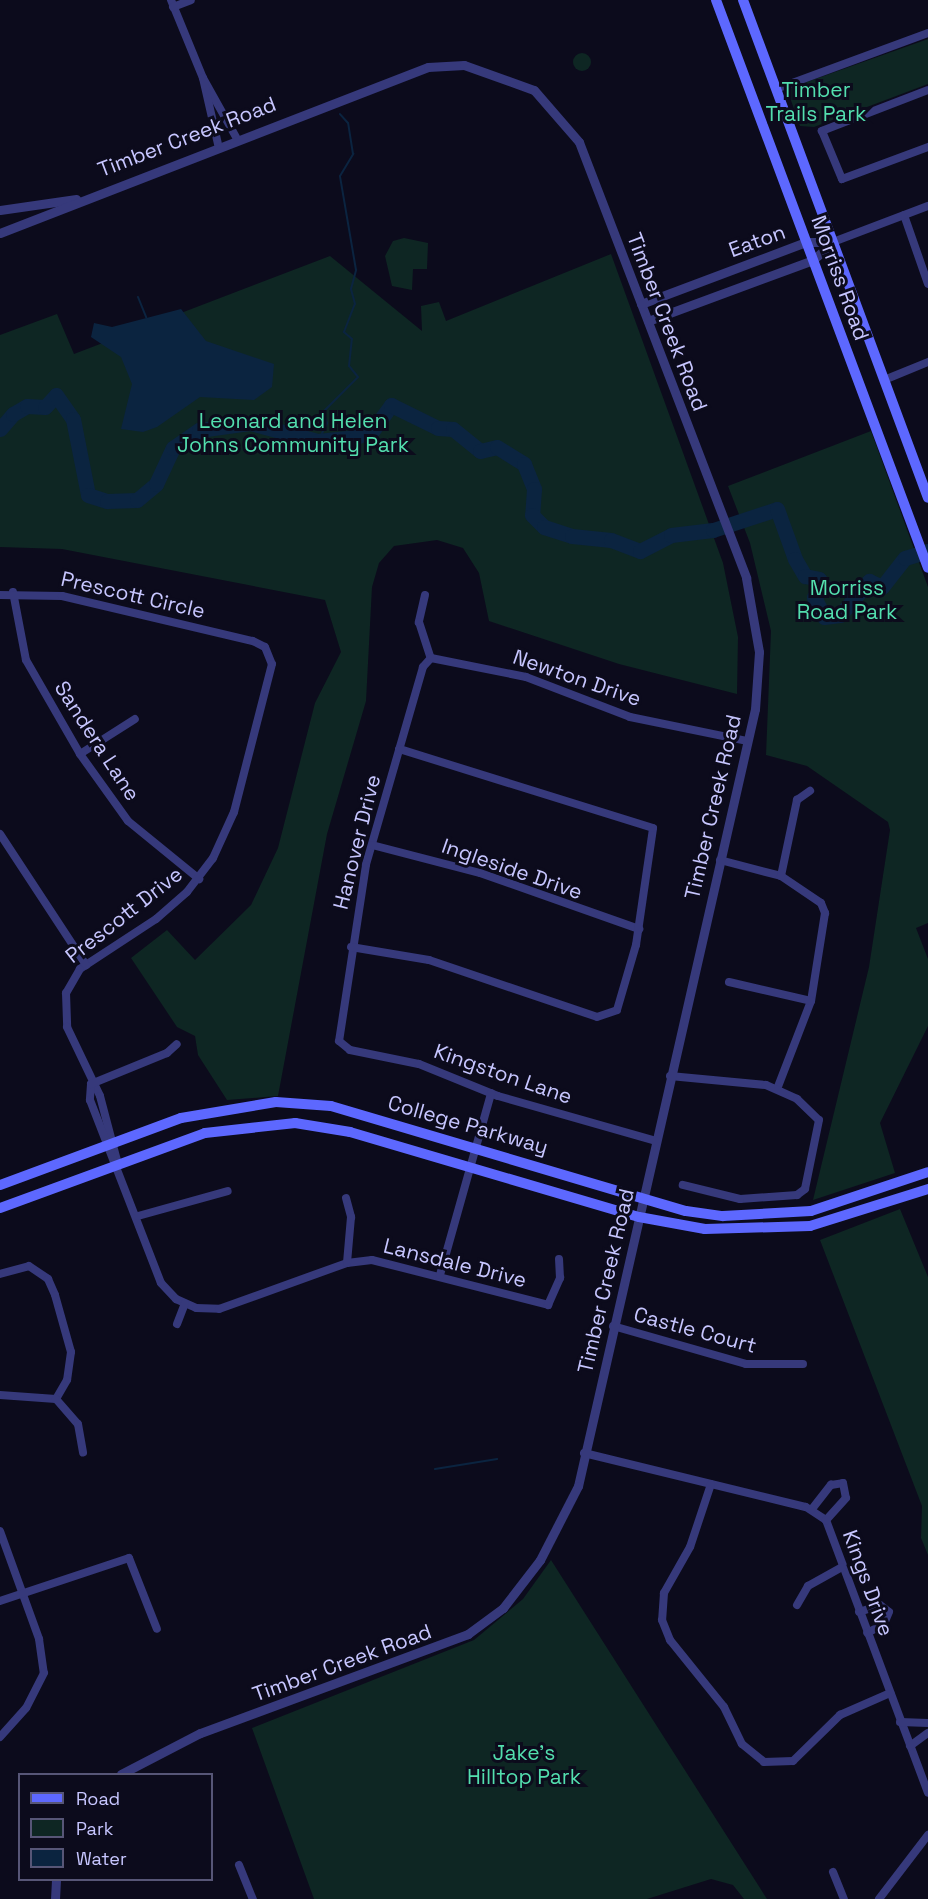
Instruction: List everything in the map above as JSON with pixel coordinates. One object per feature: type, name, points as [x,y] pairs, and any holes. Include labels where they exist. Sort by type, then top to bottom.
[{"type":"main road","name":"Morriss Road","points":[[716,0],[928,568]]},
{"type":"main road","name":"Morriss Road","points":[[743,0],[884,380],[926,484],[928,498]]},
{"type":"main road","name":"College Parkway","points":[[0,1185],[201,1112],[276,1102],[331,1106],[644,1197],[723,1216],[768,1215],[821,1208],[928,1172]]},
{"type":"main road","name":"College Parkway","points":[[0,1208],[205,1133],[295,1124],[350,1132],[639,1216],[760,1232],[846,1217],[928,1189]]},
{"type":"street","points":[[191,0],[172,3],[203,78],[237,137]]},
{"type":"street","points":[[776,89],[928,33]]},
{"type":"street","name":"Timber Creek Road","points":[[0,233],[218,144],[428,67],[464,66],[513,79],[544,98],[579,142],[749,588],[759,652],[747,741],[578,1486],[540,1560],[492,1619],[454,1641],[200,1733],[123,1773]]},
{"type":"street","points":[[203,78],[218,144]]},
{"type":"street","points":[[928,90],[822,131],[842,179],[928,147]]},
{"type":"street","name":"Timber Creek Road","points":[[0,210],[81,199]]},
{"type":"street","points":[[833,242],[928,206]]},
{"type":"street","points":[[904,215],[928,284]]},
{"type":"street","name":"Eaton","points":[[641,304],[806,242],[833,242]]},
{"type":"street","name":"Eaton","points":[[648,321],[813,260],[833,242]]},
{"type":"street","points":[[884,380],[928,362]]},
{"type":"street","name":"Prescott Circle","points":[[0,594],[13,592],[62,596],[257,643]]},
{"type":"street","name":"Sandera Lane","points":[[13,592],[26,660],[80,754],[128,821],[199,879]]},
{"type":"street","points":[[425,596],[419,622],[432,658]]},
{"type":"street","name":"Prescott Drive","points":[[118,1164],[63,1007],[74,974],[156,919],[199,879],[234,812],[272,664],[265,647],[257,643]]},
{"type":"street","name":"Newton Drive","points":[[432,658],[526,677],[630,717],[747,741]]},
{"type":"street","name":"Hanover Drive","points":[[339,1041],[351,947],[372,844],[423,667],[432,658]]},
{"type":"street","points":[[80,754],[135,719]]},
{"type":"street","points":[[351,947],[429,960],[597,1017],[617,1010],[639,929],[653,828],[399,749]]},
{"type":"street","points":[[781,876],[797,800],[810,791]]},
{"type":"street","points":[[0,834],[86,965]]},
{"type":"street","name":"Ingleside Drive","points":[[372,844],[480,873],[639,929]]},
{"type":"street","points":[[720,860],[781,876],[821,903],[825,913],[811,1001],[777,1089]]},
{"type":"street","points":[[729,982],[811,1001]]},
{"type":"street","name":"Kingston Lane","points":[[339,1041],[350,1050],[419,1064],[491,1093],[656,1141]]},
{"type":"street","points":[[91,1084],[167,1053],[177,1044]]},
{"type":"street","points":[[670,1076],[727,1078],[777,1089],[819,1120],[805,1188],[797,1195],[740,1199],[683,1185]]},
{"type":"street","points":[[440,1275],[473,1167],[491,1093]]},
{"type":"street","points":[[118,1164],[162,1283],[185,1303],[177,1324]]},
{"type":"street","points":[[138,1216],[228,1191]]},
{"type":"street","points":[[346,1198],[351,1217],[347,1263]]},
{"type":"street","name":"Lansdale Drive","points":[[185,1303],[219,1309],[347,1263],[394,1262],[548,1305],[558,1286],[559,1259]]},
{"type":"street","points":[[0,1274],[29,1266],[48,1279],[55,1295],[70,1352],[67,1380],[56,1399]]},
{"type":"street","name":"Castle Court","points":[[613,1326],[746,1364],[803,1364]]},
{"type":"street","points":[[0,1395],[56,1399],[78,1424],[83,1454]]},
{"type":"street","name":"Kings Drive","points":[[584,1453],[812,1509],[826,1520],[928,1794]]},
{"type":"street","points":[[812,1509],[831,1485],[843,1483],[846,1498],[826,1520]]},
{"type":"street","points":[[711,1484],[690,1547],[664,1593],[662,1620],[670,1640],[724,1707],[742,1744],[764,1762],[793,1761],[840,1715],[890,1693]]},
{"type":"street","points":[[0,1531],[23,1593],[44,1673],[26,1708],[0,1737]]},
{"type":"street","points":[[0,1601],[129,1558],[157,1629]]},
{"type":"street","points":[[797,1605],[808,1586],[842,1567]]},
{"type":"street","points":[[859,1612],[880,1605],[889,1612],[884,1624],[867,1633]]},
{"type":"street","points":[[900,1722],[928,1723]]},
{"type":"street","points":[[910,1746],[928,1733]]},
{"type":"street","points":[[879,1899],[927,1838]]},
{"type":"street","points":[[239,1865],[253,1899]]},
{"type":"street","points":[[833,1872],[844,1899]]},
{"type":"street","points":[[55,1899],[56,1881]]},
{"type":"green space","name":"Timber Trails Park","points":[[928,39],[928,84],[814,127],[800,126],[787,89]]},
{"type":"green space","points":[[582,53],[588,56],[591,62],[588,68],[582,71],[576,68],[573,62],[576,56]]},
{"type":"green space","points":[[404,238],[428,243],[427,269],[413,269],[412,290],[392,286],[385,256],[393,241]]},
{"type":"green space","name":"Leonard and Helen Johns Community Park","points":[[611,254],[723,563],[738,637],[737,694],[619,664],[489,621],[479,573],[463,548],[437,540],[394,546],[379,563],[372,587],[366,701],[327,834],[278,1096],[227,1100],[198,1055],[195,1036],[177,1027],[131,958],[167,930],[195,960],[251,905],[278,848],[315,703],[341,652],[325,600],[62,549],[0,547],[0,335],[57,314],[74,354],[330,256],[422,331],[421,306],[439,302],[446,321]]},
{"type":"green space","name":"Morriss Road Park","points":[[871,431],[928,587],[928,923],[916,928],[928,959],[928,1026],[880,1123],[895,1173],[813,1200],[869,967],[890,830],[888,822],[807,766],[766,755],[771,631],[750,543],[728,486]]},
{"type":"green space","points":[[900,1209],[928,1277],[928,1555],[921,1538],[922,1506],[820,1240]]},
{"type":"green space","name":"Jake's Hilltop Park","points":[[551,1560],[767,1899],[744,1899],[733,1885],[711,1879],[647,1899],[314,1899],[252,1728],[474,1640],[523,1599]]},
{"type":"water","points":[[181,309],[206,341],[274,364],[272,387],[254,400],[200,397],[157,427],[143,432],[121,429],[132,384],[121,357],[91,337],[94,323],[112,327]]},
{"type":"waterway","points":[[318,441],[327,423],[323,412],[358,377],[349,366],[352,339],[344,332],[355,304],[351,289],[356,270],[340,176],[353,154],[348,123],[340,114]]},
{"type":"waterway","points":[[138,297],[146,317]]},
{"type":"waterway","points":[[0,429],[13,414],[27,406],[45,407],[56,395],[73,419],[88,495],[107,501],[137,500],[156,484],[173,448],[199,430],[250,423],[318,441],[356,437],[373,430],[391,405],[438,428],[453,429],[480,451],[497,447],[524,464],[534,489],[532,515],[544,527],[572,536],[611,540],[640,551],[671,535],[713,530],[777,509],[795,559],[805,576],[819,579],[824,586],[814,597],[824,617],[840,615],[869,581],[882,587],[905,558],[928,551]]},
{"type":"waterway","points":[[435,1469],[497,1459]]}]
